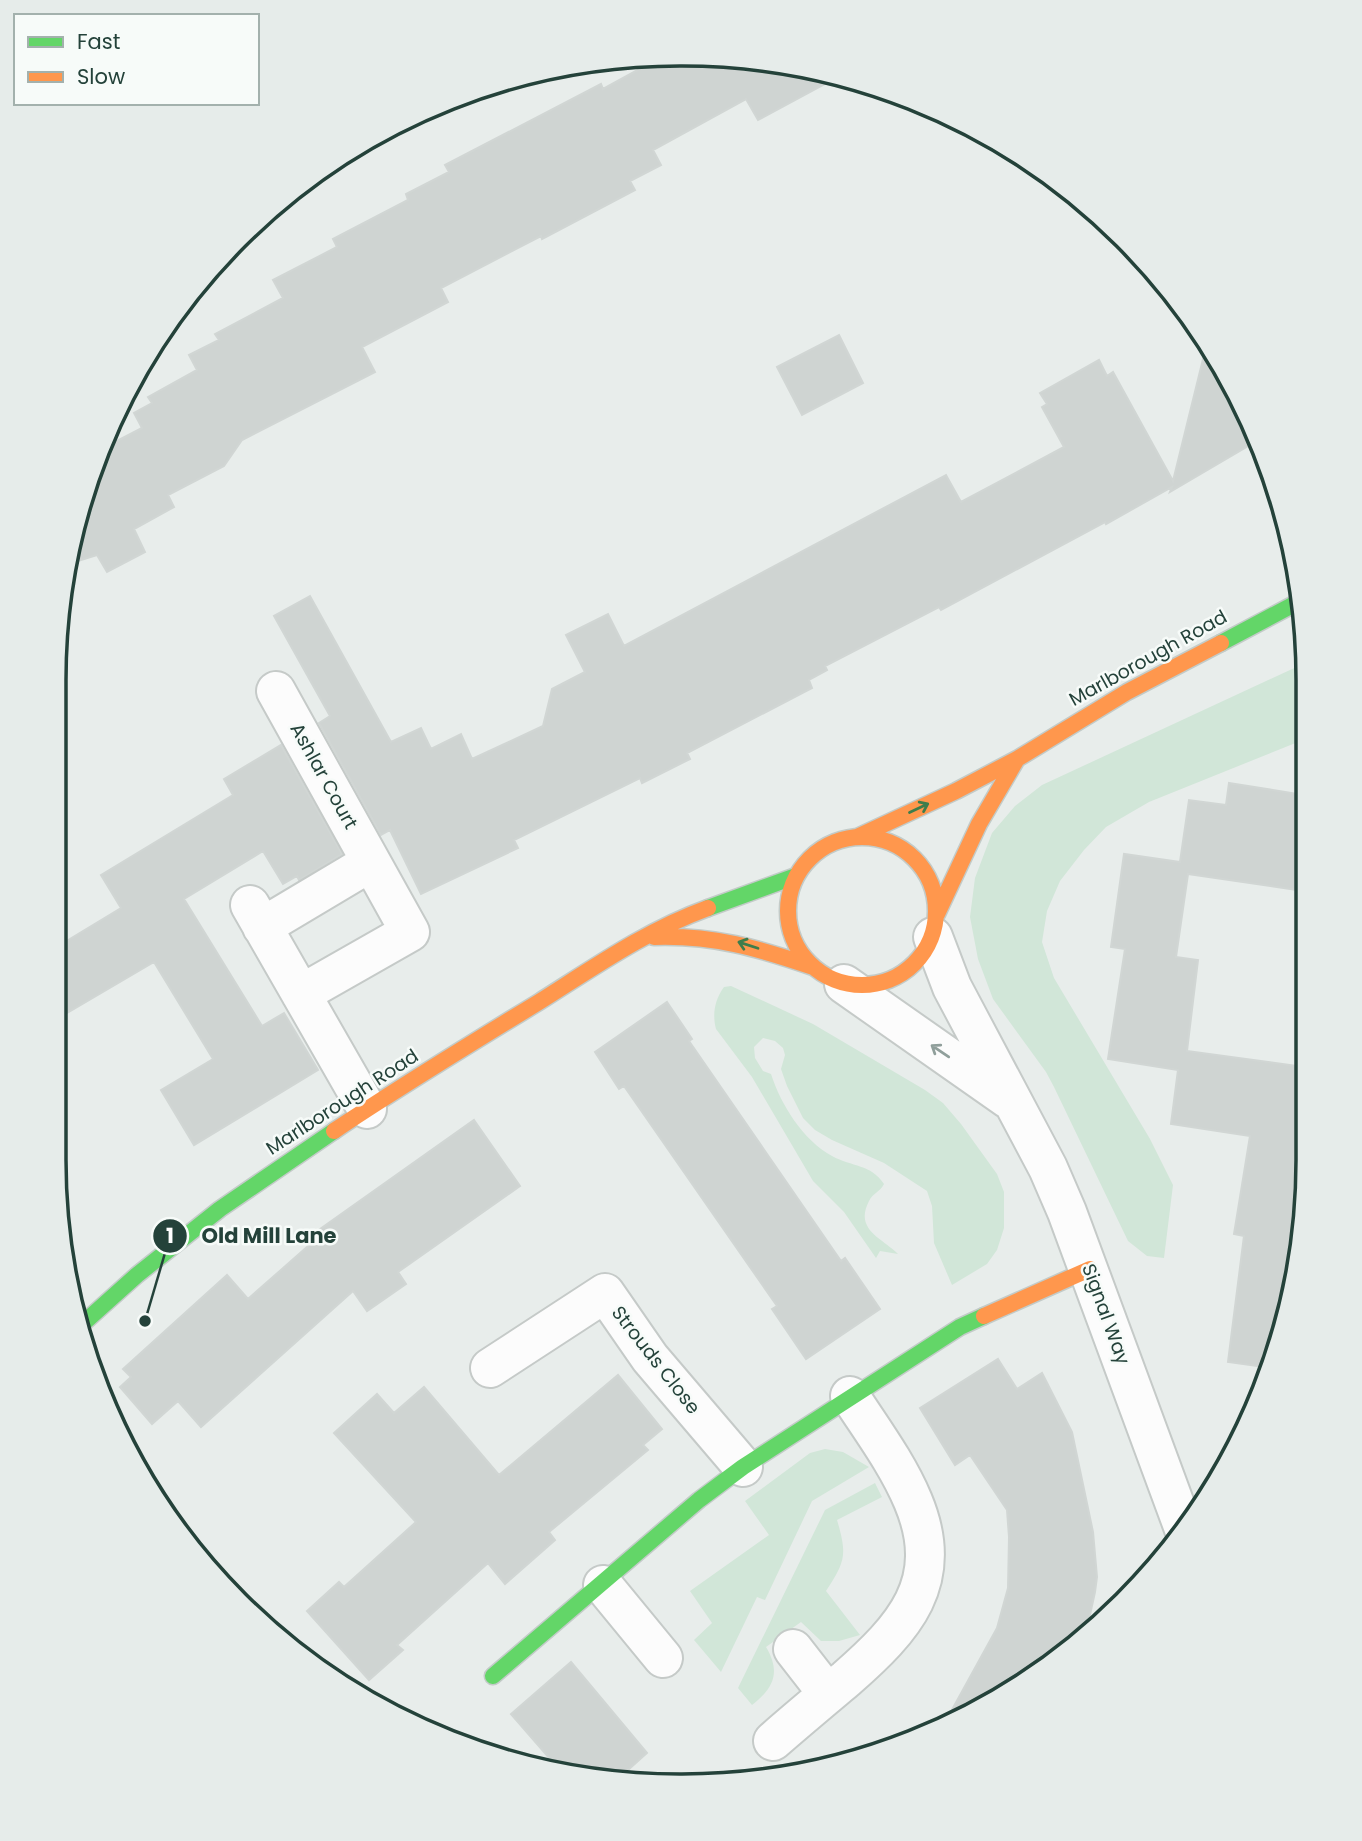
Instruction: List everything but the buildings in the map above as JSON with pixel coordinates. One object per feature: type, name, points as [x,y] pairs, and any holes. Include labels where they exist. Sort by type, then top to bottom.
[{"type":"main road","name":"Marlborough Road","points":[[857,836],[946,796],[1017,759],[1127,692],[1291,606]]},
{"type":"main road","name":"Marlborough Road","points":[[935,926],[979,824],[1017,759]]},
{"type":"main road","points":[[857,836],[881,839],[905,849],[923,867],[933,889],[935,926],[922,956],[907,972],[887,982],[866,986],[828,975],[797,948],[788,925],[789,900],[796,876],[811,856],[832,842],[857,836]]},
{"type":"main road","name":"Marlborough Road","points":[[86,1316],[220,1209],[367,1109],[589,970],[681,918],[796,876]]},
{"type":"main road","name":"Marlborough Road","points":[[648,937],[705,936],[734,941],[828,975]]},
{"type":"main road","points":[[493,1676],[699,1500],[743,1467],[974,1319],[1090,1269]]},
{"type":"street","name":"Ashlar Court","points":[[276,691],[410,932],[301,994]]},
{"type":"street","points":[[367,1109],[256,916],[371,862]]},
{"type":"street","name":"Signal Way","points":[[935,926],[952,987],[1048,1168],[1090,1269],[1180,1518]]},
{"type":"street","name":"Signal Way","points":[[828,975],[1016,1105]]},
{"type":"street","name":"Strouds Close","points":[[490,1368],[605,1293],[650,1358],[743,1467]]},
{"type":"street","points":[[773,1741],[871,1657],[904,1620],[918,1594],[925,1562],[921,1527],[912,1500],[890,1457],[850,1396]]},
{"type":"street","points":[[603,1584],[663,1658]]},
{"type":"street","points":[[793,1649],[828,1694]]},
{"type":"green space","points":[[1295,668],[1296,743],[1149,802],[1106,827],[1060,881],[1047,911],[1042,942],[1054,978],[1150,1139],[1173,1185],[1164,1258],[1147,1256],[1128,1241],[1054,1087],[993,999],[978,959],[970,917],[975,878],[992,833],[1015,806],[1042,785]]},
{"type":"green space","points":[[731,986],[813,1024],[943,1103],[997,1174],[1004,1192],[1004,1228],[997,1250],[987,1264],[952,1285],[934,1243],[932,1206],[927,1191],[884,1163],[815,1130],[803,1118],[787,1086],[781,1069],[785,1055],[783,1048],[775,1041],[763,1038],[754,1047],[755,1058],[763,1071],[771,1074],[794,1121],[821,1149],[839,1160],[867,1169],[884,1184],[869,1201],[865,1219],[872,1232],[898,1254],[880,1251],[876,1258],[844,1212],[813,1181],[752,1077],[716,1029],[716,1002],[724,987]]},
{"type":"green space","points":[[825,1449],[843,1452],[869,1467],[812,1501],[765,1600],[757,1597],[721,1672],[694,1640],[712,1623],[690,1591],[769,1535],[745,1501],[810,1453]]},
{"type":"green space","points":[[875,1483],[882,1497],[837,1520],[843,1557],[838,1572],[826,1591],[860,1635],[839,1641],[821,1641],[801,1622],[766,1647],[773,1664],[773,1679],[766,1692],[752,1705],[738,1688],[825,1510]]},
{"type":"traffic: fast","points":[[1221,643],[1291,606]]},
{"type":"traffic: fast","points":[[708,908],[796,876]]},
{"type":"traffic: fast","points":[[87,1320],[137,1275],[220,1209],[334,1131]]},
{"type":"traffic: fast","points":[[493,1676],[699,1500],[743,1467],[960,1327],[984,1316]]},
{"type":"traffic: slow","points":[[857,837],[1017,759],[1127,692],[1221,643]]},
{"type":"traffic: slow","points":[[937,914],[979,824],[1017,759]]},
{"type":"traffic: slow","points":[[862,837],[890,842],[915,858],[931,883],[936,911],[931,939],[915,964],[890,980],[862,985],[834,980],[809,964],[793,939],[788,911],[793,883],[809,858],[834,842],[862,837]]},
{"type":"traffic: slow","points":[[334,1131],[621,950],[663,927],[708,908]]},
{"type":"traffic: slow","points":[[654,937],[696,938],[735,944],[813,967]]},
{"type":"traffic: slow","points":[[984,1316],[1090,1269]]},
{"type":"place","name":"Old Mill Lane","points":[[145,1321]]}]
